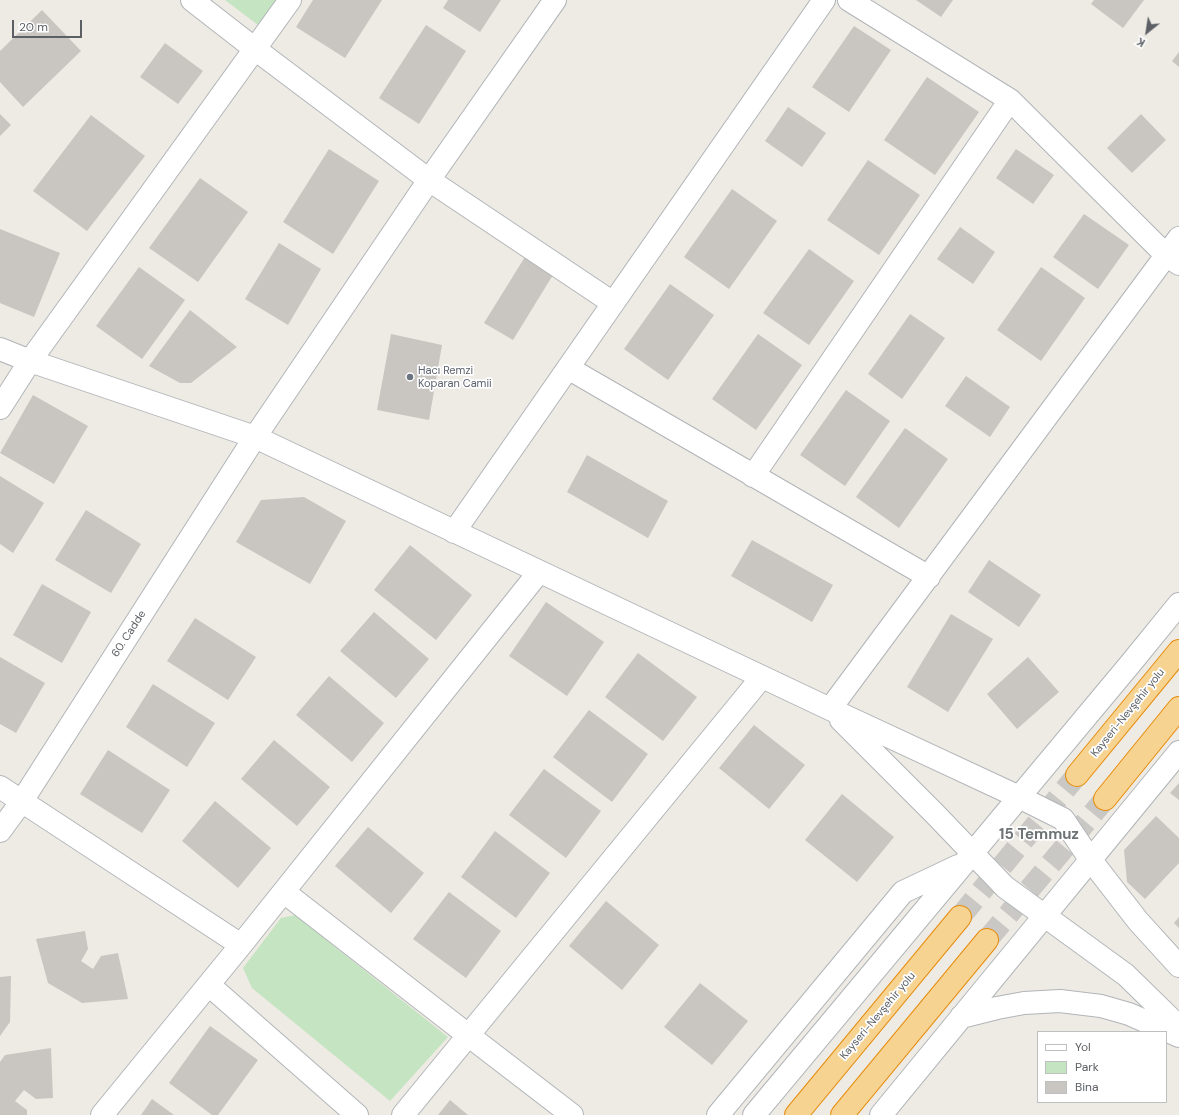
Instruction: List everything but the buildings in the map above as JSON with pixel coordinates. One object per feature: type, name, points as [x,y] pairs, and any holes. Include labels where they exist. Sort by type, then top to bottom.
[{"type":"highway","name":"Kayseri-Nevşehir yolu","points":[[1077,776],[1179,652]]},
{"type":"highway","points":[[1105,799],[1179,708]]},
{"type":"highway","name":"Kayseri-Nevşehir yolu","points":[[796,1115],[960,917]]},
{"type":"highway","points":[[842,1115],[988,940]]},
{"type":"street","points":[[192,0],[429,180],[613,303]]},
{"type":"street","points":[[0,408],[30,361],[290,0]]},
{"type":"street","name":"60. Cadde","points":[[0,831],[22,801],[255,437],[429,180],[555,0]]},
{"type":"street","points":[[454,532],[824,0]]},
{"type":"street","points":[[849,0],[1010,100],[1173,260]]},
{"type":"street","points":[[754,476],[1010,100]]},
{"type":"street","points":[[830,710],[929,577],[1173,260],[1179,238]]},
{"type":"street","points":[[0,349],[30,361],[255,437],[1063,819],[1090,860],[1138,921],[1179,966]]},
{"type":"street","points":[[568,368],[929,577]]},
{"type":"street","points":[[102,1115],[284,892],[539,572]]},
{"type":"street","points":[[754,1115],[1179,604]]},
{"type":"street","points":[[403,1115],[762,677]]},
{"type":"street","points":[[830,710],[968,858],[1044,916],[1126,975],[1179,1027]]},
{"type":"street","points":[[881,1115],[1179,752]]},
{"type":"street","points":[[0,787],[241,944]]},
{"type":"street","points":[[718,1115],[903,892],[968,858]]},
{"type":"street","points":[[284,892],[468,1036],[572,1115]]},
{"type":"street","points":[[209,984],[357,1115]]},
{"type":"street","points":[[961,1017],[1024,1003],[1060,1001],[1101,1006],[1129,1014],[1179,1036]]},
{"type":"green space","points":[[225,0],[283,0],[262,28]]},
{"type":"green space","points":[[295,915],[448,1037],[390,1101],[252,988],[243,968],[281,918]]},
{"type":"tunnel","points":[[960,917],[1077,775]]},
{"type":"tunnel","points":[[987,940],[1105,799]]},
{"type":"place","name":"Hacı Remzi Koparan Camii","points":[[410,377]]},
{"type":"district","name":"15 Temmuz","points":[[1039,835]]}]
